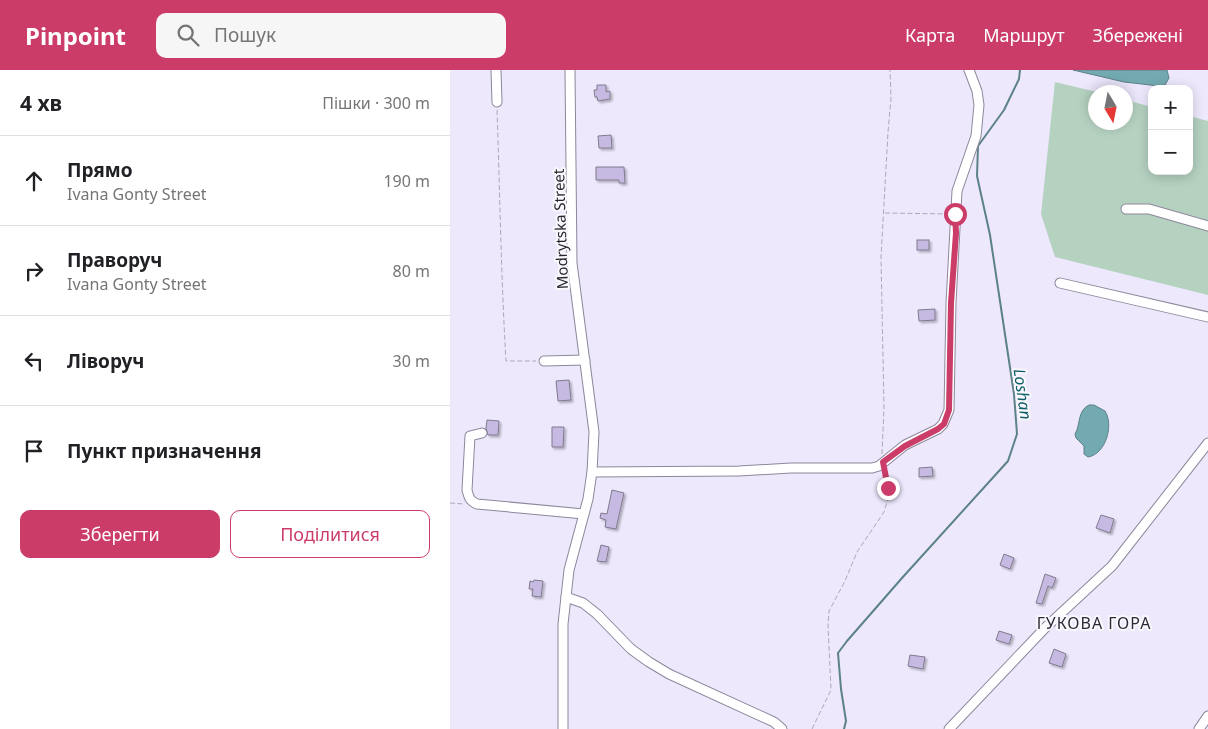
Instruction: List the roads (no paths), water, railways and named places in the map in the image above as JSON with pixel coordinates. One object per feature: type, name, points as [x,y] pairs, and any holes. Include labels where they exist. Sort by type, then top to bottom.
[{"type":"street","points":[[496,70],[496,102]]},
{"type":"street","name":"Modrytska Street","points":[[563,729],[563,624],[569,570],[584,514],[594,451],[593,416],[572,262],[570,70]]},
{"type":"street","points":[[592,472],[872,468],[879,466],[905,446],[944,424],[949,410],[951,303],[957,191],[978,125],[979,105],[977,91],[969,70]]},
{"type":"street","points":[[1126,209],[1149,209],[1208,226]]},
{"type":"street","points":[[1060,283],[1208,317]]},
{"type":"street","points":[[544,360],[585,360]]},
{"type":"street","points":[[482,433],[470,436],[467,490],[468,498],[472,502],[584,514]]},
{"type":"street","points":[[949,729],[1045,628],[1112,566],[1208,443]]},
{"type":"street","points":[[566,597],[583,604],[597,614],[631,649],[649,662],[669,674],[774,722],[782,729]]},
{"type":"street","points":[[1198,729],[1208,716]]},
{"type":"waterway","name":"Loshan","points":[[844,729],[846,721],[838,653],[902,578],[1008,461],[1017,434],[1014,394],[990,235],[977,176],[978,146],[1004,110],[1019,79],[1020,70]]},
{"type":"district","name":"ГУКОВА ГОРА","points":[[1094,623]]}]
